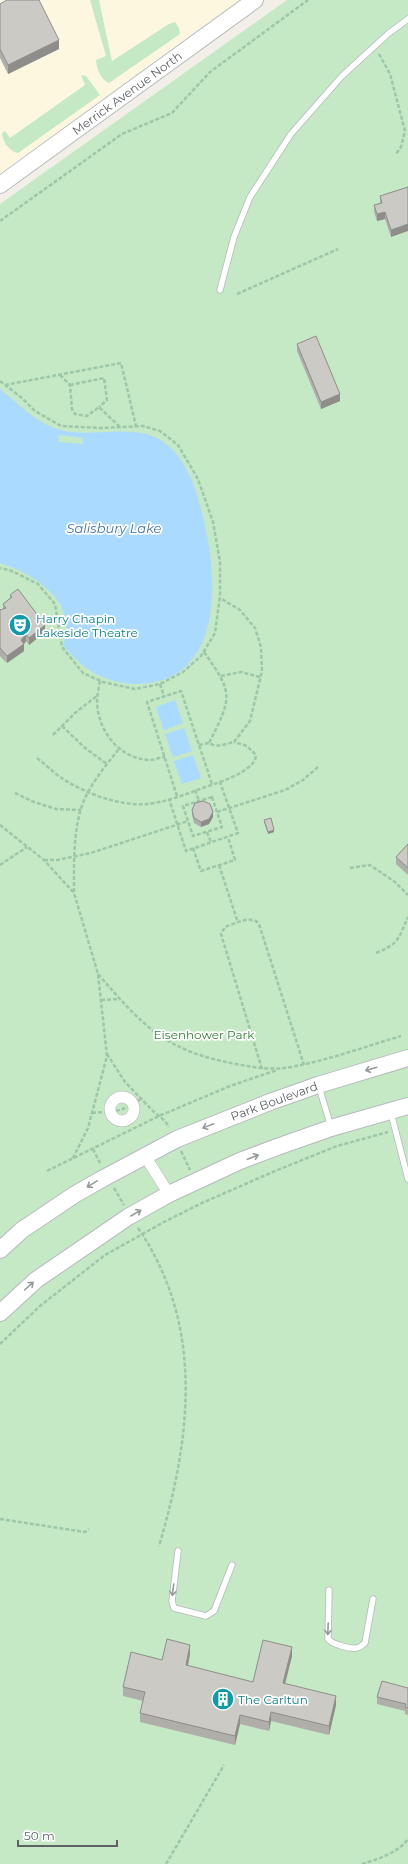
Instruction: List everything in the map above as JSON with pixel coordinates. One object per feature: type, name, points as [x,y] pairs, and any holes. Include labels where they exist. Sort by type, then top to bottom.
[{"type":"street","name":"Merrick Avenue North","points":[[0,185],[255,0]]},
{"type":"street","name":"Park Boulevard","points":[[1,1249],[22,1230],[74,1195],[106,1176],[192,1133],[270,1102],[318,1085],[408,1059]]},
{"type":"street","points":[[118,1097],[137,1102],[133,1114],[127,1120],[119,1121],[115,1119],[110,1111],[112,1102],[118,1097]]},
{"type":"street","points":[[0,1313],[36,1280],[130,1216],[169,1194],[240,1161],[331,1128],[408,1106]]},
{"type":"street","points":[[145,1156],[169,1194]]},
{"type":"lane","points":[[220,290],[234,237],[250,197],[291,134],[342,76],[389,33],[408,19]]},
{"type":"lane","points":[[318,1085],[331,1128]]},
{"type":"lane","points":[[390,1111],[408,1179]]},
{"type":"lane","points":[[178,1551],[172,1601],[174,1608],[206,1616],[214,1611],[232,1565]]},
{"type":"lane","points":[[330,1590],[328,1639],[330,1642],[355,1649],[365,1643],[373,1599]]},
{"type":"path","points":[[0,221],[122,134],[172,113],[210,72],[308,0]]},
{"type":"path","points":[[377,52],[390,74],[397,105],[403,120],[405,131],[401,147],[396,154]]},
{"type":"path","points":[[403,120],[408,119]]},
{"type":"path","points":[[237,294],[338,249]]},
{"type":"path","points":[[5,385],[121,363],[136,426]]},
{"type":"path","points":[[60,375],[70,385],[72,409],[75,414],[87,416],[106,400],[104,378],[70,385]]},
{"type":"path","points":[[0,381],[22,398],[34,411],[61,426],[101,428],[143,426],[160,431],[178,445],[198,479],[213,522],[220,562],[220,598],[215,633],[204,652],[183,672],[160,684],[135,689],[100,681],[83,673],[62,647],[55,604],[38,584],[12,571],[0,568]]},
{"type":"path","points":[[99,407],[120,427]]},
{"type":"path","points":[[220,598],[240,610],[255,628],[261,647],[260,677],[250,720],[234,742]]},
{"type":"path","points":[[204,652],[221,676],[228,700],[224,714],[209,743]]},
{"type":"path","points":[[221,676],[241,672],[260,677]]},
{"type":"path","points":[[100,681],[97,702],[101,723],[107,737],[120,749],[136,758],[151,760],[165,757]]},
{"type":"path","points":[[160,684],[164,696]]},
{"type":"path","points":[[177,796],[147,702],[164,696],[181,691],[212,784]]},
{"type":"path","points":[[53,734],[98,694]]},
{"type":"path","points":[[62,726],[84,748],[107,764]]},
{"type":"path","points":[[37,758],[64,779],[89,792],[121,803],[148,804],[169,799],[239,774],[254,762],[256,758],[247,746],[234,742],[219,745],[212,745],[209,743],[199,745]]},
{"type":"path","points":[[72,1160],[88,1128],[107,1054],[98,974],[74,893],[75,857],[81,810],[89,792],[107,764],[120,749]]},
{"type":"path","points":[[217,812],[285,790],[303,780],[319,766]]},
{"type":"path","points":[[169,799],[186,851],[238,834],[220,782]]},
{"type":"path","points":[[195,790],[198,801]]},
{"type":"path","points":[[15,793],[34,802],[56,809],[81,810]]},
{"type":"path","points":[[212,797],[217,812],[222,827],[193,836],[183,806],[212,797]]},
{"type":"path","points":[[44,860],[57,860],[75,857],[188,821]]},
{"type":"path","points":[[0,825],[44,860],[74,893]]},
{"type":"path","points":[[208,832],[211,842]]},
{"type":"path","points":[[193,848],[201,871],[235,860],[228,837]]},
{"type":"path","points":[[0,865],[28,847]]},
{"type":"path","points":[[219,865],[238,923]]},
{"type":"path","points":[[350,868],[370,866],[395,882],[408,895]]},
{"type":"path","points":[[376,953],[392,946],[402,932],[408,917]]},
{"type":"path","points":[[262,1068],[221,934],[225,927],[252,919],[256,920],[259,924],[304,1065]]},
{"type":"path","points":[[98,974],[120,1000],[151,1031],[174,1045],[196,1055],[220,1061],[262,1068],[280,1069]]},
{"type":"path","points":[[101,1000],[120,1000]]},
{"type":"path","points":[[47,1171],[159,1116],[230,1086],[280,1069],[304,1065],[401,1036]]},
{"type":"path","points":[[107,1054],[137,1102],[165,1121],[172,1133]]},
{"type":"path","points":[[92,1113],[121,1110],[137,1102]]},
{"type":"path","points":[[0,1344],[40,1306],[105,1255],[142,1234],[202,1203],[275,1170],[337,1146],[395,1130]]},
{"type":"path","points":[[179,1147],[192,1174]]},
{"type":"path","points":[[93,1149],[106,1176],[142,1234],[167,1281],[180,1325],[186,1371],[183,1443],[176,1486],[159,1546]]},
{"type":"path","points":[[0,1519],[85,1532],[89,1529]]},
{"type":"path","points":[[166,1864],[224,1765]]},
{"type":"path","points":[[362,1864],[378,1859],[402,1847],[408,1839]]},
{"type":"shaded area","points":[[0,0],[257,0],[0,179]]},
{"type":"green space","points":[[90,0],[99,0],[112,61],[169,24],[175,22],[179,28],[180,34],[109,83],[103,79],[97,67],[96,60],[106,56]]},
{"type":"green space","name":"Eisenhower Park","points":[[287,0],[408,0],[408,1864],[0,1864],[0,204]]},
{"type":"green space","points":[[81,75],[86,76],[100,95],[18,153],[12,151],[3,139],[2,133],[5,131],[10,138],[85,85]]},
{"type":"water","name":"Salisbury Lake","points":[[0,389],[27,412],[49,426],[72,432],[132,432],[146,434],[160,439],[179,457],[194,485],[210,550],[212,602],[208,628],[199,650],[184,668],[163,680],[135,684],[113,681],[104,678],[86,668],[70,654],[63,645],[67,630],[65,616],[60,604],[51,592],[26,574],[0,563]],"holes":[[[59,435],[83,438],[83,444],[58,442]]]},
{"type":"water","points":[[175,700],[183,723],[164,730],[156,707]]},
{"type":"water","points":[[184,728],[192,751],[173,757],[165,734]]},
{"type":"water","points":[[193,755],[201,778],[182,784],[174,761]]},
{"type":"building","points":[[7,0],[39,0],[59,40],[8,65],[0,49],[0,4]]},
{"type":"building","points":[[408,187],[408,224],[391,230],[385,212],[377,214],[374,205],[382,203],[380,196]]},
{"type":"building","points":[[316,336],[340,394],[321,402],[297,344]]},
{"type":"building","name":"Harry Chapin Lakeside Theatre","points":[[18,589],[45,625],[29,638],[26,634],[21,640],[24,644],[7,656],[0,648],[0,610],[6,608],[3,604],[12,597],[10,595]]},
{"type":"building","points":[[203,801],[210,804],[213,812],[209,819],[201,822],[194,818],[192,810],[195,803]]},
{"type":"building","points":[[271,818],[274,830],[268,832],[264,820]]},
{"type":"building","points":[[408,844],[408,868],[396,857]]},
{"type":"building","name":"The Carltun","points":[[167,1639],[190,1645],[186,1665],[253,1682],[263,1640],[292,1647],[283,1683],[336,1696],[329,1726],[271,1712],[269,1722],[240,1715],[235,1736],[140,1713],[145,1692],[123,1687],[131,1652],[162,1660]]},
{"type":"building","points":[[382,1681],[408,1688],[408,1708],[405,1707],[406,1704],[377,1697]]},
{"type":"place","name":"Harry Chapin Lakeside Theatre","points":[[20,625]]},
{"type":"place","name":"The Carltun","points":[[223,1699]]}]
